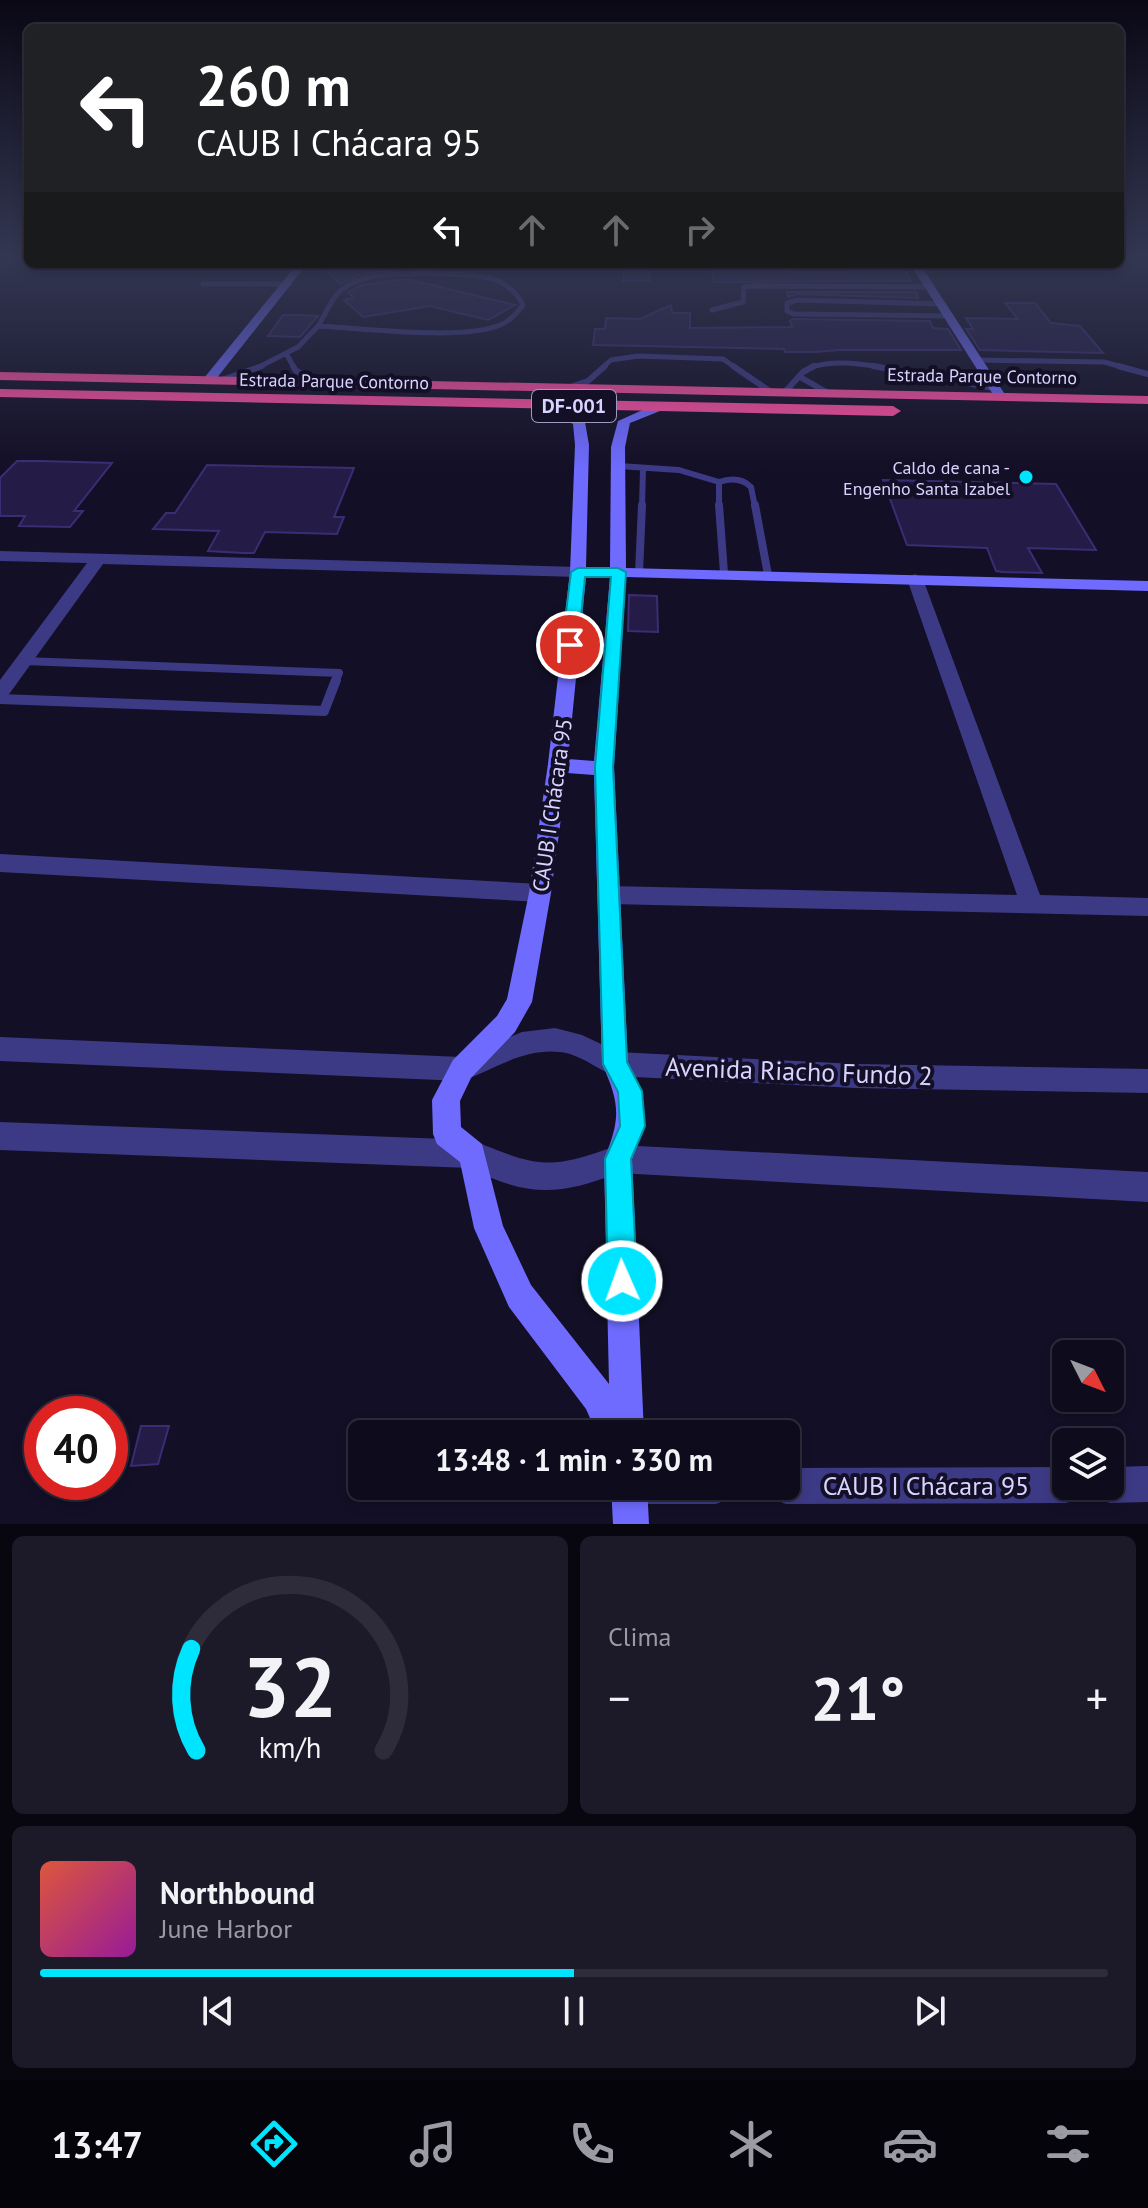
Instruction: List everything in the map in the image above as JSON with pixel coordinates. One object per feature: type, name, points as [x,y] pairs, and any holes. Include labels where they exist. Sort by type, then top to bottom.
[{"type":"highway","name":"Estrada Parque Contorno","points":[[0,376],[565,389],[997,392],[1148,400]]},
{"type":"highway","points":[[997,392],[1010,406],[1001,413]]},
{"type":"highway","name":"Estrada Parque Contorno","points":[[0,393],[1148,416]]},
{"type":"street","points":[[213,381],[254,327]]},
{"type":"street","points":[[957,327],[997,392]]},
{"type":"street","points":[[550,406],[579,422],[619,466],[629,572],[604,767],[615,1064],[630,1091],[633,1126],[618,1159],[627,1420]]},
{"type":"street","points":[[600,446],[624,421],[656,408]]},
{"type":"street","name":"CAUB I Chácara 95","points":[[600,446],[582,465],[578,572],[558,764],[540,893],[519,1002],[506,1024],[462,1069],[446,1100],[447,1134],[472,1154],[489,1228],[520,1296],[598,1397],[609,1420]]},
{"type":"street","points":[[582,465],[619,466]]},
{"type":"street","points":[[0,556],[1148,586]]},
{"type":"street","points":[[0,696],[98,559]]},
{"type":"street","points":[[915,579],[1032,905]]},
{"type":"street","points":[[558,764],[573,769],[604,767]]},
{"type":"street","points":[[0,863],[540,893]]},
{"type":"street","points":[[610,895],[1148,907]]},
{"type":"street","name":"Avenida Riacho Fundo 2","points":[[462,1069],[525,1040],[554,1039],[588,1046],[615,1064],[855,1076],[1148,1081]]},
{"type":"street","points":[[0,1049],[462,1069]]},
{"type":"street","points":[[0,1136],[472,1154],[506,1173],[544,1179],[575,1176],[618,1159],[1148,1187]]},
{"type":"street","points":[[1124,1485],[1148,1484]]},
{"type":"street","name":"CAUB I Chácara 95","points":[[800,1486],[1052,1485]]},
{"type":"street","points":[[630,1500],[631,1524]]},
{"type":"lane","points":[[213,381],[286,353],[308,340],[317,327]]},
{"type":"lane","points":[[339,327],[449,333],[491,327]]},
{"type":"lane","points":[[286,353],[296,371],[326,383]]},
{"type":"lane","points":[[565,389],[588,381],[611,360],[638,356],[723,359],[777,392],[816,365],[859,365],[940,376],[997,392]]},
{"type":"lane","points":[[976,360],[1104,362],[1148,374]]},
{"type":"lane","points":[[800,377],[828,393]]},
{"type":"lane","points":[[619,466],[679,470],[719,482],[744,481],[751,487],[768,575]]},
{"type":"lane","points":[[629,572],[643,468]]},
{"type":"lane","points":[[719,482],[724,573]]},
{"type":"lane","points":[[0,696],[324,711],[339,673],[24,661]]},
{"type":"building","points":[[274,327],[308,327],[300,337],[268,336]]},
{"type":"building","points":[[933,327],[948,329],[961,350],[785,352],[784,349],[593,345],[595,329]]},
{"type":"building","points":[[1081,327],[1103,353],[980,350],[966,329]]},
{"type":"building","points":[[17,461],[112,463],[74,511],[83,511],[70,527],[19,526],[25,516],[0,516],[0,478]]},
{"type":"building","points":[[207,465],[354,468],[334,517],[344,517],[337,534],[265,532],[254,553],[243,553],[208,551],[219,531],[153,529],[166,513],[175,513]]},
{"type":"building","points":[[883,480],[1056,484],[1096,550],[1028,548],[1042,573],[1002,572],[996,571],[987,548],[907,545]]},
{"type":"building","points":[[629,595],[657,596],[658,632],[628,631]]},
{"type":"building","points":[[141,1426],[169,1426],[158,1464],[131,1466]]},
{"type":"place","name":"Caldo de cana - Engenho Santa Izabel","points":[[1026,477]]},
{"type":"route","points":[[570,645],[578,572],[618,572],[604,767],[615,1064],[630,1091],[633,1126],[618,1159],[622,1281]]}]
